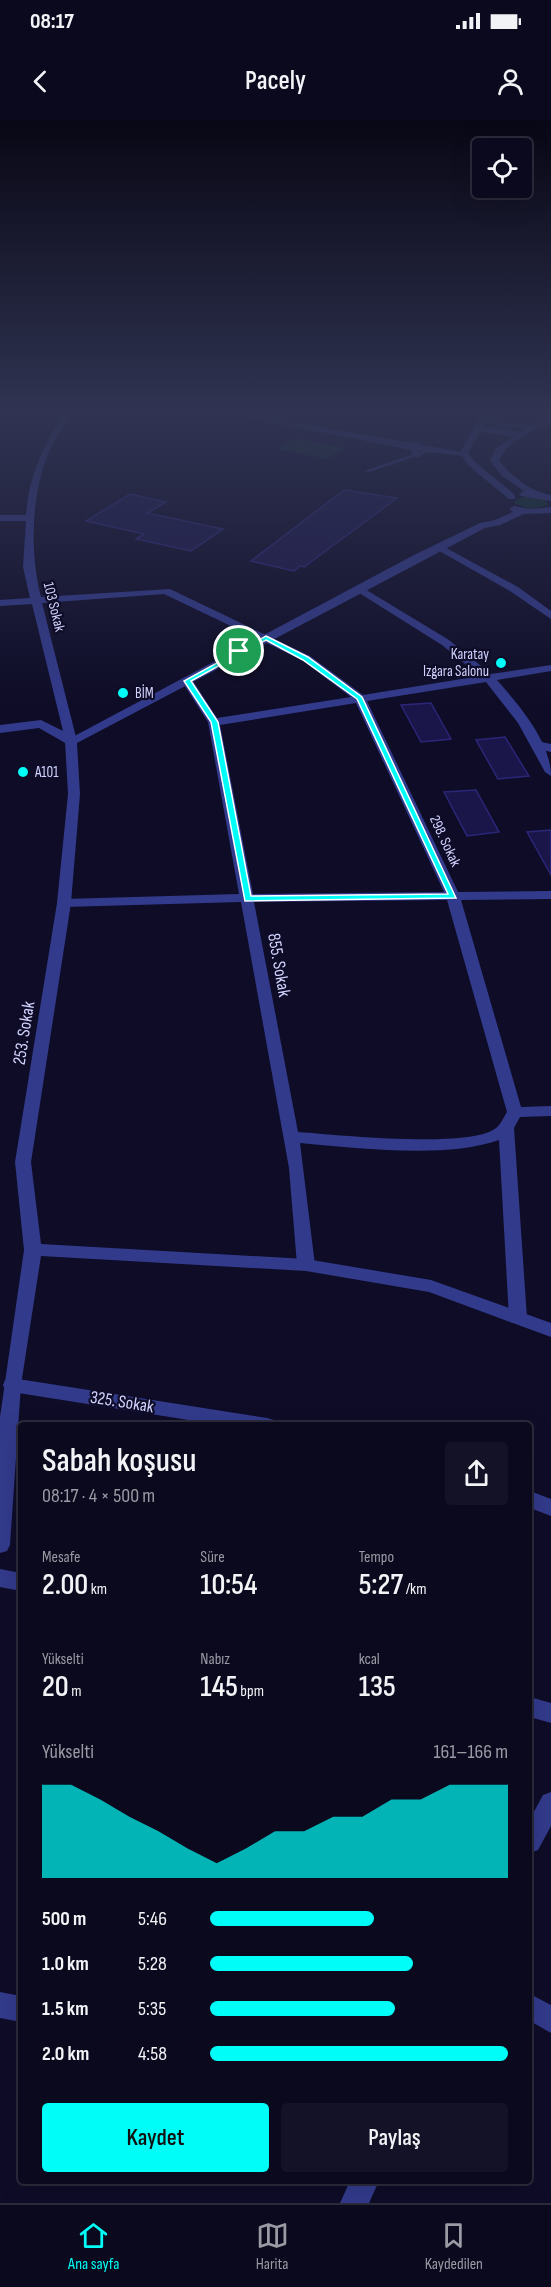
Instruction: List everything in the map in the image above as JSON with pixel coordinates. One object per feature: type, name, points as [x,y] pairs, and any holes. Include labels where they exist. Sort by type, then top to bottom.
[{"type":"street","name":"103 Sokak","points":[[31,511],[28,567],[71,741]]},
{"type":"street","points":[[483,525],[484,520],[496,511]]},
{"type":"street","points":[[0,729],[41,724],[71,741],[483,525],[498,523],[526,512],[536,511]]},
{"type":"street","points":[[526,512],[551,524]]},
{"type":"street","points":[[0,518],[31,518]]},
{"type":"street","points":[[439,547],[514,589],[551,616]]},
{"type":"street","points":[[360,590],[456,652],[490,679],[537,745],[551,772]]},
{"type":"street","name":"298. Sokak","points":[[0,603],[166,591],[306,658],[360,698],[453,896],[514,1112]]},
{"type":"street","points":[[214,722],[551,668]]},
{"type":"street","name":"855. Sokak","points":[[187,681],[214,722],[291,1137],[306,1265]]},
{"type":"street","name":"253. Sokak","points":[[0,1545],[12,1385],[33,1250],[23,1162],[64,903],[74,794],[71,741]]},
{"type":"street","points":[[537,745],[551,743]]},
{"type":"street","points":[[537,745],[551,748]]},
{"type":"street","points":[[64,903],[551,895]]},
{"type":"street","points":[[291,1137],[359,1142],[477,1142],[498,1135],[506,1128],[514,1112],[551,1111]]},
{"type":"street","points":[[506,1128],[518,1318]]},
{"type":"street","points":[[33,1250],[306,1265],[431,1286],[551,1330]]},
{"type":"street","name":"325. Sokak","points":[[12,1385],[248,1422]]},
{"type":"street","points":[[532,1500],[551,1508]]},
{"type":"street","points":[[0,1578],[18,1581]]},
{"type":"street","points":[[532,1708],[551,1713]]},
{"type":"street","points":[[532,1838],[551,1803]]},
{"type":"street","points":[[0,2005],[18,2009]]},
{"type":"street","points":[[532,2008],[551,2020]]},
{"type":"street","points":[[354,2203],[363,2184]]},
{"type":"building","points":[[102,511],[150,511],[147,513],[223,529],[191,551],[136,539],[144,534],[86,521]]},
{"type":"building","points":[[316,511],[379,511],[304,567],[300,566],[294,571],[251,561]]},
{"type":"building","points":[[431,703],[451,739],[421,742],[401,705]]},
{"type":"building","points":[[505,737],[529,776],[498,779],[476,740]]},
{"type":"building","points":[[476,790],[499,832],[467,836],[444,792]]},
{"type":"building","points":[[551,830],[551,875],[527,832]]},
{"type":"place","name":"Karatay Izgara Salonu","points":[[501,663]]},
{"type":"place","name":"BİM","points":[[123,693]]},
{"type":"place","name":"A101","points":[[23,772]]},
{"type":"route","points":[[266,638],[306,658],[360,698],[453,896],[248,899],[217,749],[214,722],[187,681],[239,651],[266,638]]}]
